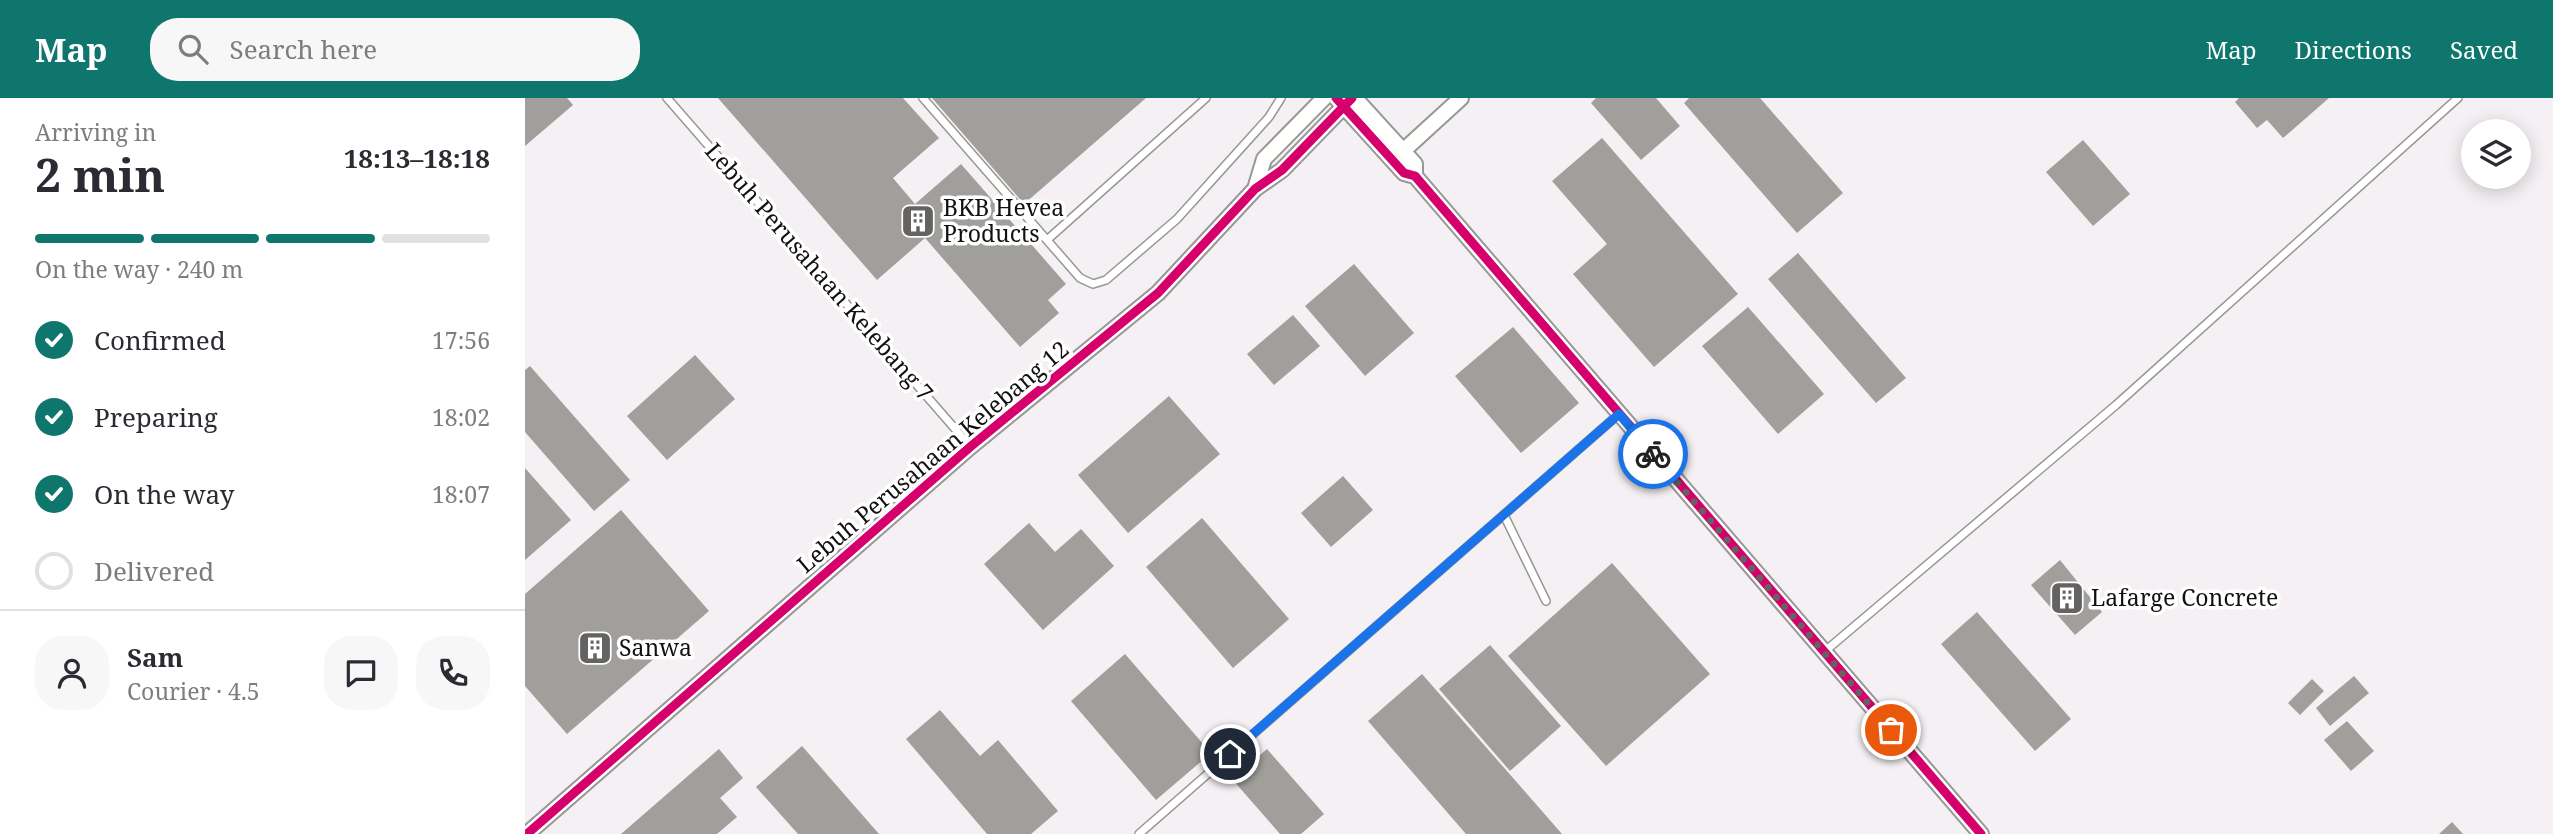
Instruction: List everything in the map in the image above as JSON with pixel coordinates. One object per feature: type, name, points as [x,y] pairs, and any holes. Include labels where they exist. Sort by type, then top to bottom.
[{"type":"street","name":"Lebuh Perusahaan Kelebang 12","points":[[1255,189],[1264,159],[1324,98]]},
{"type":"street","points":[[1403,151],[1461,98]]},
{"type":"street","name":"Lebuh Perusahaan Kelebang 12","points":[[527,834],[970,447],[1158,292],[1255,189],[1282,170],[1347,100]]},
{"type":"street","points":[[1347,100],[1415,164],[1415,176]]},
{"type":"street","points":[[1347,100],[1404,173],[1415,176],[1981,834]]},
{"type":"lane","name":"Lebuh Perusahaan Kelebang 7","points":[[667,98],[970,447]]},
{"type":"lane","points":[[923,98],[1086,282],[1100,284],[1195,202],[1269,117],[1281,98]]},
{"type":"lane","points":[[1047,240],[1206,98]]},
{"type":"lane","points":[[1824,652],[2106,414],[2458,98]]},
{"type":"lane","points":[[1139,834],[1619,414]]},
{"type":"lane","points":[[1504,514],[1546,601]]},
{"type":"shaded area","points":[[525,98],[2553,98],[2553,834],[525,834]]},
{"type":"building","points":[[525,98],[567,98],[573,105],[525,146]]},
{"type":"building","name":"BKB Hevea Products","points":[[718,98],[903,98],[939,138],[893,178],[915,204],[961,164],[1066,284],[1048,300],[1059,313],[1020,347],[925,238],[877,280]]},
{"type":"building","name":"BKB Hevea Products","points":[[932,98],[1146,98],[1024,204]]},
{"type":"building","points":[[1596,98],[1656,98],[1680,126],[1641,160],[1591,103]]},
{"type":"building","points":[[1689,98],[1760,98],[1843,193],[1797,233],[1684,103]]},
{"type":"building","points":[[2239,98],[2329,98],[2283,138],[2267,120],[2257,128],[2235,102]]},
{"type":"building","points":[[1602,138],[1738,294],[1654,367],[1573,274],[1607,244],[1552,181]]},
{"type":"building","points":[[2083,140],[2130,194],[2093,226],[2046,172]]},
{"type":"building","points":[[1798,253],[1906,378],[1876,403],[1768,279]]},
{"type":"building","points":[[1354,264],[1414,333],[1365,376],[1305,306]]},
{"type":"building","points":[[1748,307],[1824,394],[1778,434],[1702,346]]},
{"type":"building","points":[[1293,315],[1320,346],[1274,385],[1247,354]]},
{"type":"building","points":[[1513,327],[1579,403],[1521,453],[1455,376]]},
{"type":"building","points":[[695,355],[735,399],[667,460],[627,416]]},
{"type":"building","points":[[530,366],[630,480],[594,511],[525,432],[525,370]]},
{"type":"building","points":[[1169,396],[1220,454],[1128,533],[1078,475]]},
{"type":"building","points":[[525,468],[571,520],[525,560]]},
{"type":"building","points":[[1343,476],[1373,510],[1331,547],[1301,513]]},
{"type":"building","name":"Sanwa","points":[[621,510],[709,611],[567,734],[525,686],[525,594]]},
{"type":"building","points":[[1202,518],[1289,619],[1233,668],[1146,567]]},
{"type":"building","points":[[1029,523],[1055,552],[1081,529],[1114,566],[1043,630],[984,564]]},
{"type":"building","name":"Lafarge Concrete","points":[[2060,560],[2102,612],[2075,635],[2031,585]]},
{"type":"building","points":[[1612,563],[1710,674],[1606,766],[1508,656]]},
{"type":"building","points":[[1977,612],[2071,719],[2035,751],[1941,644]]},
{"type":"building","points":[[1490,645],[1561,726],[1510,771],[1439,689]]},
{"type":"building","points":[[1125,654],[1211,753],[1156,800],[1071,701]]},
{"type":"building","points":[[1422,674],[1562,834],[1466,834],[1368,721]]},
{"type":"building","points":[[2354,676],[2369,693],[2330,726],[2316,708]]},
{"type":"building","points":[[2312,679],[2324,691],[2300,715],[2288,703]]},
{"type":"building","points":[[940,710],[980,756],[998,740],[1058,811],[1031,834],[987,834],[906,739]]},
{"type":"building","points":[[2347,721],[2374,751],[2351,771],[2324,740]]},
{"type":"building","points":[[802,746],[879,834],[798,834],[756,787]]},
{"type":"building","points":[[719,749],[743,778],[720,798],[737,817],[717,834],[621,834]]},
{"type":"building","points":[[1267,749],[1324,814],[1301,834],[1280,834],[1232,779]]},
{"type":"building","points":[[2452,822],[2463,834],[2439,834]]},
{"type":"cycle path","points":[[1336,98],[1404,173],[1415,176],[1981,834]]},
{"type":"cycle path","points":[[527,834],[970,447],[1158,293],[1255,189],[1282,170],[1352,98]]},
{"type":"way so far","points":[[1653,454],[1891,730]]},
{"type":"place","name":"BKB Hevea Products","points":[[918,221]]},
{"type":"place","name":"Lafarge Concrete","points":[[2067,598]]},
{"type":"place","name":"Sanwa","points":[[595,648]]},
{"type":"route","points":[[1230,754],[1619,414],[1653,454]]}]
